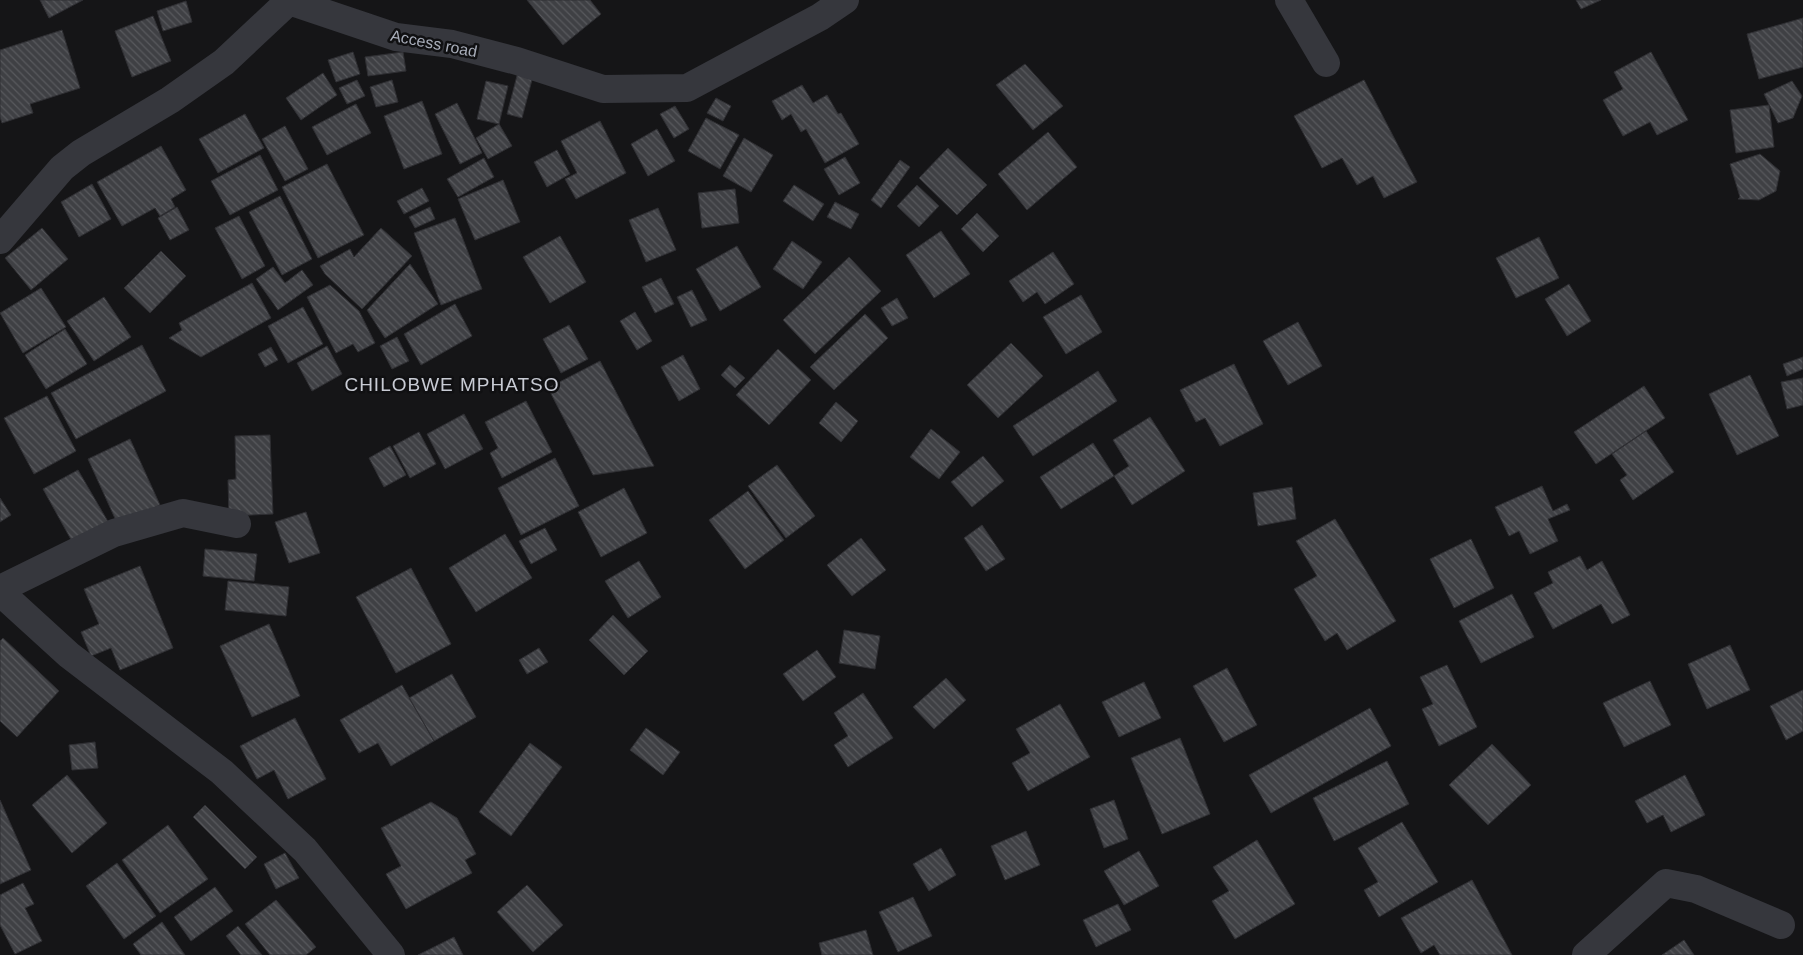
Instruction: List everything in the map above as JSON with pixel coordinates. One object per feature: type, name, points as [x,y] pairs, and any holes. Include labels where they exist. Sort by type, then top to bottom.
[{"type":"street","name":"Access road","points":[[0,240],[62,168],[81,153],[170,100],[224,62],[289,0],[396,37],[452,44],[516,61],[603,88],[687,88],[820,17],[845,0]]},
{"type":"street","points":[[1288,0],[1326,63]]},
{"type":"street","points":[[238,524],[183,513],[114,533],[0,590],[69,655],[161,724],[229,779],[305,850],[391,955]]},
{"type":"street","points":[[1586,955],[1666,883],[1696,890],[1781,926]]},
{"type":"building","points":[[40,0],[83,0],[49,18]]},
{"type":"building","points":[[527,0],[590,0],[601,14],[563,45]]},
{"type":"building","points":[[1576,0],[1601,0],[1581,9]]},
{"type":"building","points":[[186,1],[192,22],[163,31],[157,11]]},
{"type":"building","points":[[153,16],[171,61],[132,77],[115,31]]},
{"type":"building","points":[[1803,18],[1803,67],[1759,79],[1747,34]]},
{"type":"building","points":[[62,30],[80,88],[30,104],[33,113],[2,123],[0,117],[0,50]]},
{"type":"building","points":[[353,52],[360,74],[336,82],[328,60]]},
{"type":"building","points":[[403,52],[406,71],[368,76],[365,57]]},
{"type":"building","points":[[1651,52],[1688,120],[1657,135],[1650,122],[1623,136],[1603,100],[1623,89],[1614,72]]},
{"type":"building","points":[[1025,64],[1063,106],[1033,130],[996,85]]},
{"type":"building","points":[[519,68],[534,72],[522,118],[507,114]]},
{"type":"building","points":[[323,73],[337,95],[301,120],[286,98]]},
{"type":"building","points":[[357,80],[365,96],[347,104],[339,88]]},
{"type":"building","points":[[392,80],[398,102],[376,107],[370,87]]},
{"type":"building","points":[[1364,80],[1417,182],[1384,198],[1373,176],[1357,185],[1342,158],[1322,168],[1294,116]]},
{"type":"building","points":[[486,81],[508,86],[499,124],[477,119]]},
{"type":"building","points":[[1792,81],[1802,96],[1793,118],[1778,123],[1764,94]]},
{"type":"building","points":[[802,85],[813,103],[827,95],[838,114],[841,113],[859,144],[825,163],[806,129],[801,132],[791,114],[782,120],[772,101]]},
{"type":"building","points":[[716,98],[731,106],[723,121],[707,113]]},
{"type":"building","points":[[422,101],[442,154],[404,169],[384,116]]},
{"type":"building","points":[[457,103],[482,153],[460,164],[435,114]]},
{"type":"building","points":[[356,104],[371,133],[327,155],[312,127]]},
{"type":"building","points":[[1769,105],[1774,147],[1736,153],[1730,110]]},
{"type":"building","points":[[675,106],[689,129],[674,138],[660,114]]},
{"type":"building","points":[[245,114],[264,148],[218,173],[199,139]]},
{"type":"building","points":[[706,118],[739,135],[720,169],[688,151]]},
{"type":"building","points":[[600,121],[626,173],[576,199],[565,179],[577,173],[561,141]]},
{"type":"building","points":[[499,124],[512,146],[488,159],[476,138]]},
{"type":"building","points":[[285,126],[308,169],[285,181],[262,139]]},
{"type":"building","points":[[657,129],[675,161],[648,176],[631,144]]},
{"type":"building","points":[[1048,132],[1077,167],[1027,210],[998,174]]},
{"type":"building","points":[[744,138],[773,155],[751,192],[723,176]]},
{"type":"building","points":[[161,146],[186,190],[171,199],[175,207],[160,216],[155,208],[122,226],[97,182]]},
{"type":"building","points":[[948,148],[987,185],[957,215],[919,178]]},
{"type":"building","points":[[557,150],[570,174],[547,187],[534,162]]},
{"type":"building","points":[[1760,154],[1780,171],[1776,191],[1759,200],[1738,199],[1740,197],[1730,164]]},
{"type":"building","points":[[260,155],[278,190],[230,215],[211,181]]},
{"type":"building","points":[[845,157],[860,183],[839,195],[824,169]]},
{"type":"building","points":[[484,158],[494,177],[458,197],[447,179]]},
{"type":"building","points":[[900,160],[910,167],[881,208],[871,200]]},
{"type":"building","points":[[327,164],[364,235],[318,258],[282,187]]},
{"type":"building","points":[[503,180],[520,222],[475,240],[458,199]]},
{"type":"building","points":[[92,184],[111,219],[79,237],[61,202]]},
{"type":"building","points":[[794,185],[824,204],[813,221],[783,201]]},
{"type":"building","points":[[917,185],[939,206],[919,227],[897,206]]},
{"type":"building","points":[[422,188],[429,201],[404,214],[397,201]]},
{"type":"building","points":[[735,189],[739,223],[702,228],[698,193]]},
{"type":"building","points":[[280,196],[312,259],[282,275],[249,212]]},
{"type":"building","points":[[835,202],[859,214],[851,229],[827,217]]},
{"type":"building","points":[[177,207],[189,230],[170,240],[158,218]]},
{"type":"building","points":[[430,207],[435,219],[415,228],[409,217]]},
{"type":"building","points":[[658,208],[676,250],[646,262],[629,220]]},
{"type":"building","points":[[977,213],[999,236],[983,252],[961,229]]},
{"type":"building","points":[[239,216],[265,266],[242,279],[215,228]]},
{"type":"building","points":[[455,218],[482,289],[441,305],[414,233]]},
{"type":"building","points":[[42,228],[68,259],[31,290],[5,258]]},
{"type":"building","points":[[381,228],[412,256],[362,309],[325,274],[320,266],[350,249],[354,257]]},
{"type":"building","points":[[941,231],[970,274],[934,298],[906,255]]},
{"type":"building","points":[[560,236],[586,282],[550,303],[523,257]]},
{"type":"building","points":[[1539,237],[1559,278],[1516,298],[1496,258]]},
{"type":"building","points":[[792,241],[822,262],[803,289],[773,269]]},
{"type":"building","points":[[737,246],[761,287],[720,311],[696,269]]},
{"type":"building","points":[[161,251],[186,276],[150,313],[124,288]]},
{"type":"building","points":[[1053,252],[1074,284],[1045,304],[1037,292],[1023,302],[1009,281]]},
{"type":"building","points":[[849,257],[881,291],[815,354],[783,320]]},
{"type":"building","points":[[410,264],[438,304],[385,338],[367,310]]},
{"type":"building","points":[[273,267],[285,283],[302,270],[313,285],[278,310],[256,279]]},
{"type":"building","points":[[661,278],[674,304],[655,313],[642,287]]},
{"type":"building","points":[[252,283],[271,318],[201,357],[169,338],[182,330],[179,323]]},
{"type":"building","points":[[1569,284],[1591,321],[1567,336],[1545,299]]},
{"type":"building","points":[[330,285],[359,311],[375,343],[358,352],[353,344],[336,353],[307,297]]},
{"type":"building","points":[[41,288],[66,327],[23,353],[0,313]]},
{"type":"building","points":[[692,290],[707,320],[691,327],[677,297]]},
{"type":"building","points":[[1081,295],[1102,332],[1066,354],[1043,317]]},
{"type":"building","points":[[104,297],[131,337],[94,361],[67,321]]},
{"type":"building","points":[[897,298],[908,318],[892,326],[881,308]]},
{"type":"building","points":[[455,304],[472,336],[421,365],[404,334]]},
{"type":"building","points":[[303,307],[323,344],[288,363],[268,326]]},
{"type":"building","points":[[635,312],[652,341],[637,350],[620,321]]},
{"type":"building","points":[[865,314],[888,338],[834,390],[810,367]]},
{"type":"building","points":[[1298,322],[1322,366],[1288,385],[1263,341]]},
{"type":"building","points":[[569,325],[588,359],[561,373],[543,339]]},
{"type":"building","points":[[65,329],[87,364],[46,389],[25,355]]},
{"type":"building","points":[[397,337],[409,361],[392,369],[380,346]]},
{"type":"building","points":[[1011,343],[1043,376],[998,418],[967,385]]},
{"type":"building","points":[[142,345],[166,391],[76,439],[51,393]]},
{"type":"building","points":[[327,346],[342,374],[312,391],[297,363]]},
{"type":"building","points":[[271,347],[278,360],[265,367],[258,354]]},
{"type":"building","points":[[778,349],[811,380],[769,425],[736,395]]},
{"type":"building","points":[[683,355],[700,389],[679,401],[661,367]]},
{"type":"building","points":[[1803,357],[1803,369],[1787,376],[1783,364]]},
{"type":"building","points":[[600,361],[654,466],[593,475],[548,388]]},
{"type":"building","points":[[1234,364],[1263,424],[1220,446],[1205,418],[1196,422],[1180,390]]},
{"type":"building","points":[[730,365],[745,378],[735,388],[721,375]]},
{"type":"building","points":[[1098,371],[1117,401],[1033,456],[1013,426]]},
{"type":"building","points":[[1750,375],[1779,436],[1737,455],[1709,394]]},
{"type":"building","points":[[1803,378],[1803,405],[1787,409],[1781,382]]},
{"type":"building","points":[[1644,386],[1665,418],[1596,464],[1574,432]]},
{"type":"building","points":[[47,396],[76,451],[34,474],[4,418]]},
{"type":"building","points":[[526,401],[552,452],[502,478],[490,453],[498,448],[485,422]]},
{"type":"building","points":[[836,402],[858,421],[841,442],[819,423]]},
{"type":"building","points":[[464,414],[483,449],[445,469],[427,434]]},
{"type":"building","points":[[1150,417],[1185,471],[1132,505],[1114,476],[1129,466],[1113,440]]},
{"type":"building","points":[[931,429],[960,452],[939,479],[910,457]]},
{"type":"building","points":[[1646,431],[1674,472],[1633,500],[1620,480],[1627,475],[1612,454]]},
{"type":"building","points":[[419,432],[436,464],[410,478],[393,446]]},
{"type":"building","points":[[270,435],[273,514],[229,516],[228,480],[236,479],[235,436]]},
{"type":"building","points":[[130,439],[160,505],[118,525],[88,459]]},
{"type":"building","points":[[1093,443],[1114,476],[1061,509],[1040,477]]},
{"type":"building","points":[[390,446],[406,475],[384,487],[369,458]]},
{"type":"building","points":[[983,456],[1004,481],[972,507],[951,482]]},
{"type":"building","points":[[555,458],[579,506],[521,535],[498,488]]},
{"type":"building","points":[[777,465],[815,516],[786,538],[748,486]]},
{"type":"building","points":[[78,470],[110,525],[74,545],[43,489]]},
{"type":"building","points":[[1542,486],[1553,511],[1567,504],[1570,510],[1548,519],[1558,541],[1530,554],[1519,531],[1509,536],[1495,507]]},
{"type":"building","points":[[1292,487],[1296,519],[1258,526],[1253,493]]},
{"type":"building","points":[[624,488],[647,533],[601,557],[578,512]]},
{"type":"building","points":[[748,491],[784,540],[745,569],[709,520]]},
{"type":"building","points":[[0,498],[11,515],[0,522]]},
{"type":"building","points":[[306,512],[320,553],[289,563],[275,522]]},
{"type":"building","points":[[1335,519],[1396,621],[1347,650],[1337,633],[1325,641],[1294,589],[1317,576],[1296,541]]},
{"type":"building","points":[[982,525],[1005,559],[986,571],[964,538]]},
{"type":"building","points":[[545,528],[557,550],[531,564],[519,541]]},
{"type":"building","points":[[505,534],[532,578],[476,612],[449,568]]},
{"type":"building","points":[[861,538],[886,570],[852,596],[827,565]]},
{"type":"building","points":[[1471,539],[1494,588],[1454,608],[1430,559]]},
{"type":"building","points":[[205,549],[257,554],[254,581],[203,576]]},
{"type":"building","points":[[1580,556],[1587,570],[1602,561],[1630,615],[1612,624],[1601,604],[1553,629],[1534,593],[1553,583],[1548,572]]},
{"type":"building","points":[[639,561],[661,597],[628,618],[605,581]]},
{"type":"building","points":[[140,566],[173,648],[120,670],[111,648],[91,656],[81,632],[99,624],[84,589]]},
{"type":"building","points":[[411,568],[451,644],[396,673],[356,597]]},
{"type":"building","points":[[228,581],[289,587],[286,616],[225,610]]},
{"type":"building","points":[[1512,594],[1534,637],[1481,663],[1459,621]]},
{"type":"building","points":[[613,615],[648,651],[624,675],[589,640]]},
{"type":"building","points":[[269,624],[300,696],[252,717],[220,646]]},
{"type":"building","points":[[844,630],[880,636],[875,669],[839,663]]},
{"type":"building","points":[[3,638],[59,691],[17,737],[0,721],[0,641]]},
{"type":"building","points":[[1730,645],[1750,690],[1707,709],[1688,664]]},
{"type":"building","points":[[539,648],[548,662],[527,674],[519,660]]},
{"type":"building","points":[[817,650],[836,677],[803,701],[783,674]]},
{"type":"building","points":[[1447,665],[1477,727],[1439,746],[1422,709],[1433,704],[1420,677]]},
{"type":"building","points":[[1227,668],[1257,725],[1224,742],[1193,686]]},
{"type":"building","points":[[452,674],[476,717],[434,741],[409,698]]},
{"type":"building","points":[[946,678],[966,700],[934,729],[913,707]]},
{"type":"building","points":[[1650,681],[1671,725],[1624,747],[1603,703]]},
{"type":"building","points":[[1144,682],[1161,718],[1119,737],[1102,702]]},
{"type":"building","points":[[402,685],[434,741],[391,766],[378,743],[359,753],[340,720]]},
{"type":"building","points":[[1803,690],[1803,731],[1786,740],[1770,706]]},
{"type":"building","points":[[863,693],[893,738],[848,767],[834,745],[848,736],[834,713]]},
{"type":"building","points":[[1060,704],[1090,757],[1028,791],[1012,763],[1030,753],[1016,729]]},
{"type":"building","points":[[1370,708],[1391,746],[1271,813],[1249,775]]},
{"type":"building","points":[[295,718],[326,779],[288,799],[274,770],[257,779],[240,746]]},
{"type":"building","points":[[646,728],[680,752],[663,775],[630,750]]},
{"type":"building","points":[[1180,738],[1210,814],[1162,834],[1131,758]]},
{"type":"building","points":[[95,742],[98,768],[72,770],[69,745]]},
{"type":"building","points":[[530,743],[562,767],[511,836],[479,812]]},
{"type":"building","points":[[1492,744],[1531,785],[1488,825],[1449,785]]},
{"type":"building","points":[[1387,761],[1409,804],[1334,841],[1313,798]]},
{"type":"building","points":[[67,775],[107,823],[72,853],[32,805]]},
{"type":"building","points":[[1685,775],[1705,815],[1671,832],[1663,815],[1647,823],[1635,801]]},
{"type":"building","points":[[0,800],[31,870],[0,884]]},
{"type":"building","points":[[1114,800],[1128,839],[1104,848],[1090,809]]},
{"type":"building","points":[[431,802],[457,818],[476,854],[465,860],[472,873],[406,909],[386,874],[401,866],[381,828]]},
{"type":"building","points":[[205,805],[257,857],[245,869],[193,817]]},
{"type":"building","points":[[1402,822],[1438,882],[1379,917],[1364,890],[1378,882],[1358,848]]},
{"type":"building","points":[[168,825],[208,879],[160,913],[122,860]]},
{"type":"building","points":[[1026,831],[1040,865],[1005,880],[991,846]]},
{"type":"building","points":[[1257,840],[1295,904],[1235,939],[1212,901],[1229,891],[1213,867]]},
{"type":"building","points":[[941,848],[956,875],[929,891],[913,864]]},
{"type":"building","points":[[1139,851],[1159,886],[1124,905],[1104,871]]},
{"type":"building","points":[[285,853],[299,878],[276,889],[264,864]]},
{"type":"building","points":[[117,863],[156,916],[124,939],[86,886]]},
{"type":"building","points":[[1472,880],[1512,955],[1440,955],[1434,945],[1421,953],[1401,918]]},
{"type":"building","points":[[23,883],[34,904],[25,908],[42,941],[15,954],[0,925],[0,895]]},
{"type":"building","points":[[527,885],[563,925],[533,952],[497,912]]},
{"type":"building","points":[[215,887],[233,911],[191,941],[174,917]]},
{"type":"building","points":[[913,897],[932,936],[898,952],[879,912]]},
{"type":"building","points":[[276,900],[316,947],[306,955],[270,955],[245,924]]},
{"type":"building","points":[[1118,904],[1131,930],[1096,947],[1083,920]]},
{"type":"building","points":[[162,922],[185,955],[141,955],[133,944]]},
{"type":"building","points":[[238,926],[262,955],[241,955],[226,936]]},
{"type":"building","points":[[866,930],[873,955],[822,955],[819,943]]},
{"type":"building","points":[[454,937],[463,955],[418,955]]},
{"type":"building","points":[[1684,940],[1694,955],[1662,955]]},
{"type":"district","name":"CHILOBWE MPHATSO","points":[[452,384]]}]
